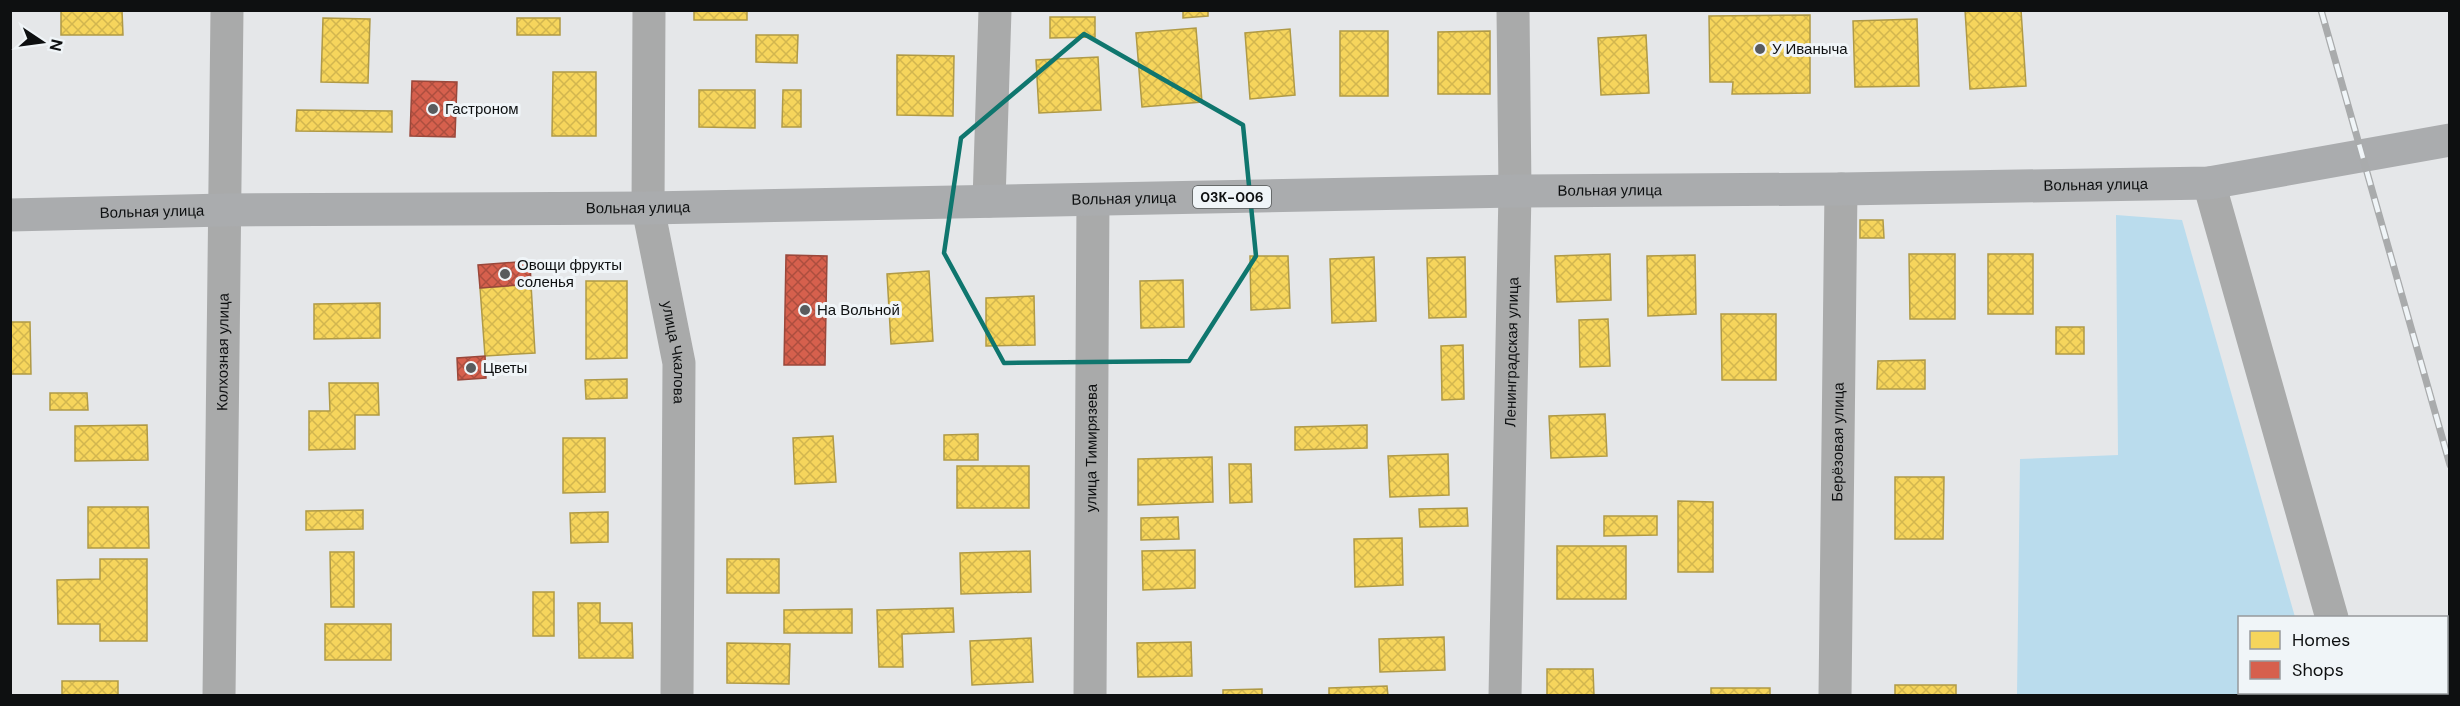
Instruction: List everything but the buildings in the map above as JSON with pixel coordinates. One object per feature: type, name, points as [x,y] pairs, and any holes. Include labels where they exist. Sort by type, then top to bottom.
[{"type":"main road","name":"Вольная улица","points":[[10,215],[225,210],[648,208],[1515,191],[2209,183],[2450,140]]},
{"type":"street","name":"Колхозная улица","points":[[219,696],[227,10]]},
{"type":"street","name":"улица Чкалова","points":[[649,10],[648,208],[680,363],[677,696]]},
{"type":"street","points":[[989,201],[995,10]]},
{"type":"street","name":"Ленинградская улица","points":[[1505,696],[1515,191],[1513,10]]},
{"type":"street","points":[[2209,183],[2331,616]]},
{"type":"street","name":"Берёзовая улица","points":[[1835,696],[1841,189]]},
{"type":"street","name":"улица Тимирязева","points":[[1090,696],[1093,200]]},
{"type":"highlighted area","points":[[1084,34],[1243,125],[1256,256],[1189,361],[1004,363],[944,253],[961,138]]},
{"type":"shaded area","points":[[2116,215],[2182,220],[2295,616],[2238,616],[2238,694],[2317,695],[2017,695],[2020,459],[2118,455]]},
{"type":"railway","points":[[2321,10],[2450,465]]},
{"type":"place","name":"У Иваныча","points":[[1760,49]]},
{"type":"place","name":"Гастроном","points":[[433,109]]},
{"type":"place","name":"Овощи фрукты соленья","points":[[505,274]]},
{"type":"place","name":"На Вольной","points":[[805,310]]},
{"type":"place","name":"Цветы","points":[[471,368]]}]
